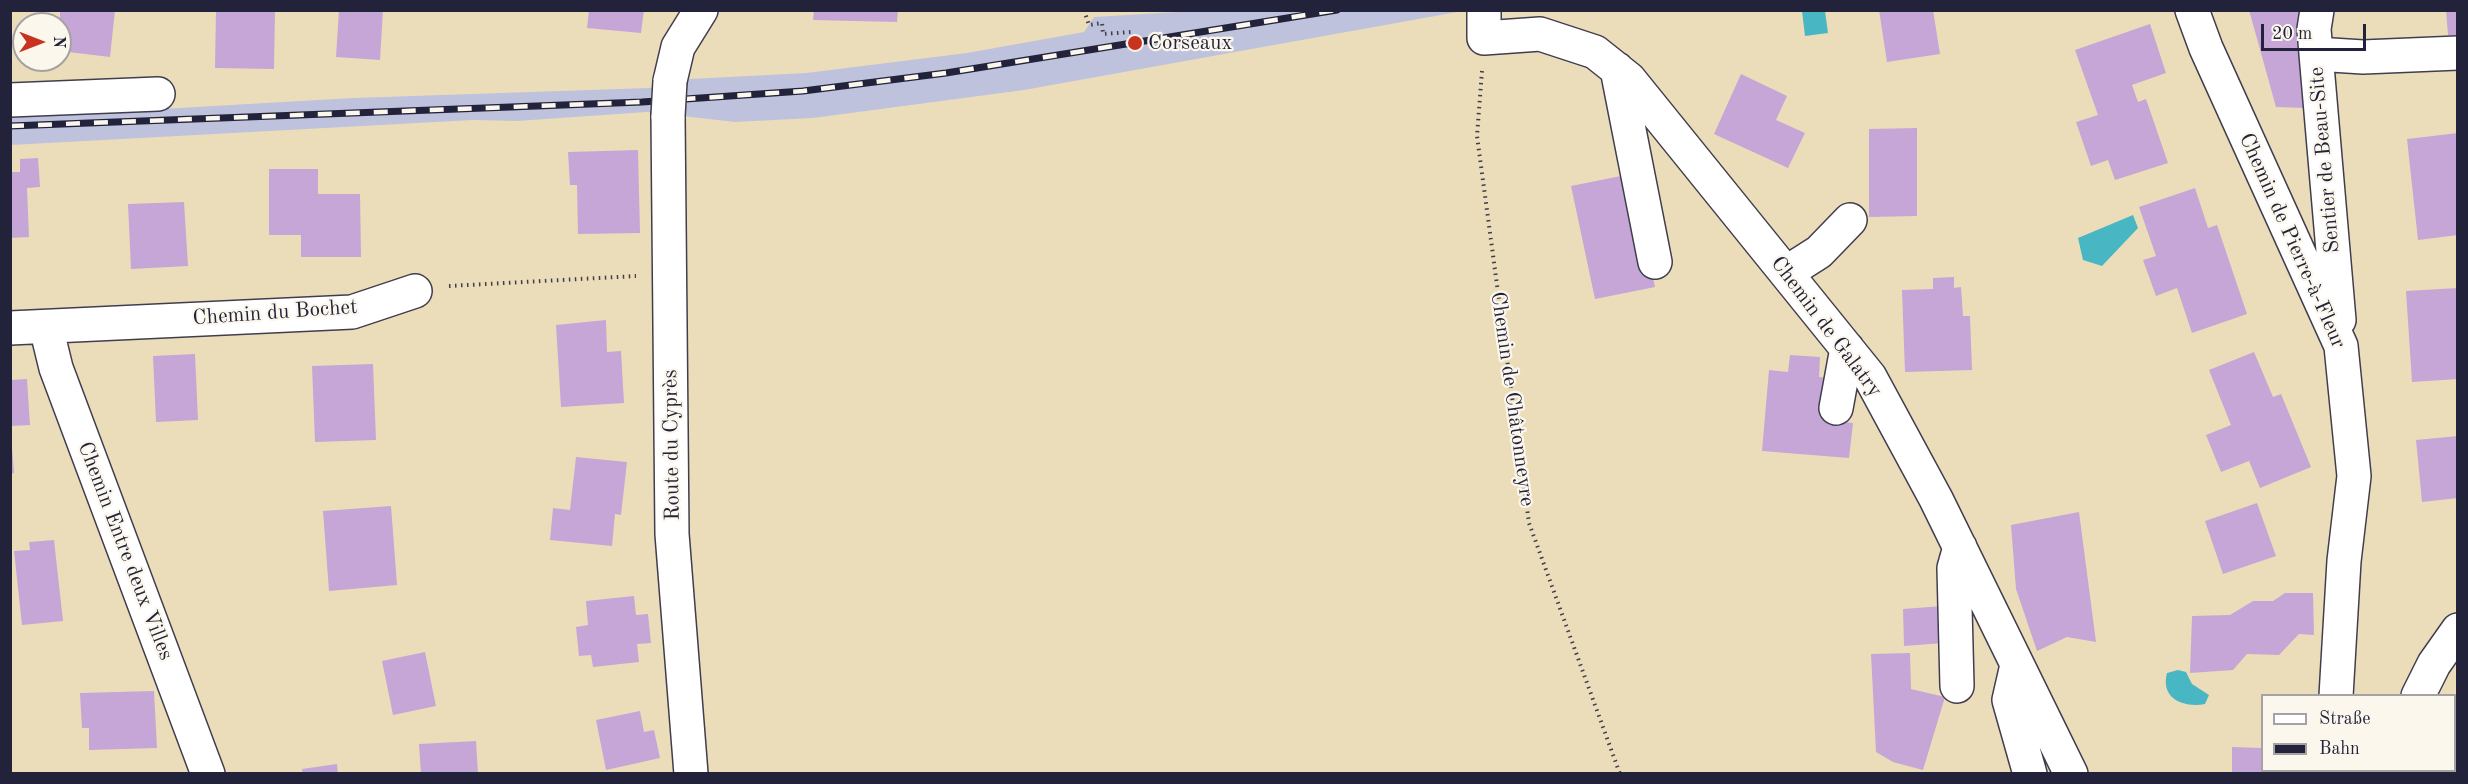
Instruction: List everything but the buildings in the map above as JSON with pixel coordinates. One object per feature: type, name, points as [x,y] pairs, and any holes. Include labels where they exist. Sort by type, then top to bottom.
[{"type":"street","name":"Route du Cyprès","points":[[691,774],[672,534],[668,116],[670,81],[678,47],[701,10]]},
{"type":"street","name":"Chemin de Pierre-à-Fleur","points":[[2192,10],[2206,48],[2342,346],[2354,476],[2344,561],[2336,694]]},
{"type":"street","name":"Sentier de Beau-Site","points":[[2317,10],[2314,29],[2342,346]]},
{"type":"street","name":"Chemin de Galatry","points":[[1484,24],[1540,33],[1595,52],[1629,79],[1870,377],[1960,547],[2071,774]]},
{"type":"street","points":[[2316,54],[2363,57],[2457,53]]},
{"type":"street","points":[[1617,69],[1655,262]]},
{"type":"street","points":[[10,100],[158,94]]},
{"type":"street","points":[[1786,273],[1819,252],[1850,220]]},
{"type":"street","name":"Chemin du Bochet","points":[[10,328],[352,312],[415,291]]},
{"type":"street","name":"Chemin Entre deux Villes","points":[[46,327],[56,368],[208,774]]},
{"type":"street","points":[[1836,408],[1847,348]]},
{"type":"street","points":[[1957,686],[1954,568],[1960,547]]},
{"type":"street","points":[[2419,694],[2434,664],[2457,630]]},
{"type":"street","points":[[2017,665],[2009,700],[2030,774]]},
{"type":"path","points":[[1084,10],[1089,25],[1102,23],[1103,33],[1131,32]]},
{"type":"path","name":"Chemin de Châtonneyre","points":[[1484,24],[1477,136],[1529,523],[1620,774]]},
{"type":"path","points":[[415,291],[462,285],[645,276]]},
{"type":"shaded area","points":[[1210,10],[1463,11],[1024,90],[813,118],[735,122],[647,112],[517,121],[473,120],[11,145],[10,109],[126,111],[353,98],[649,88],[690,79],[806,73],[967,53],[1084,32],[1094,17]]},
{"type":"water","points":[[1802,11],[1825,11],[1828,33],[1805,36]]},
{"type":"water","points":[[2133,215],[2138,228],[2102,266],[2083,260],[2078,238]]},
{"type":"water","points":[[2178,670],[2186,672],[2192,684],[2209,695],[2205,704],[2182,703],[2170,695],[2166,682],[2167,673]]},
{"type":"railway","points":[[10,126],[642,102],[803,91],[946,73],[1337,10]]},
{"type":"place","name":"Corseaux","points":[[1135,43]]}]
